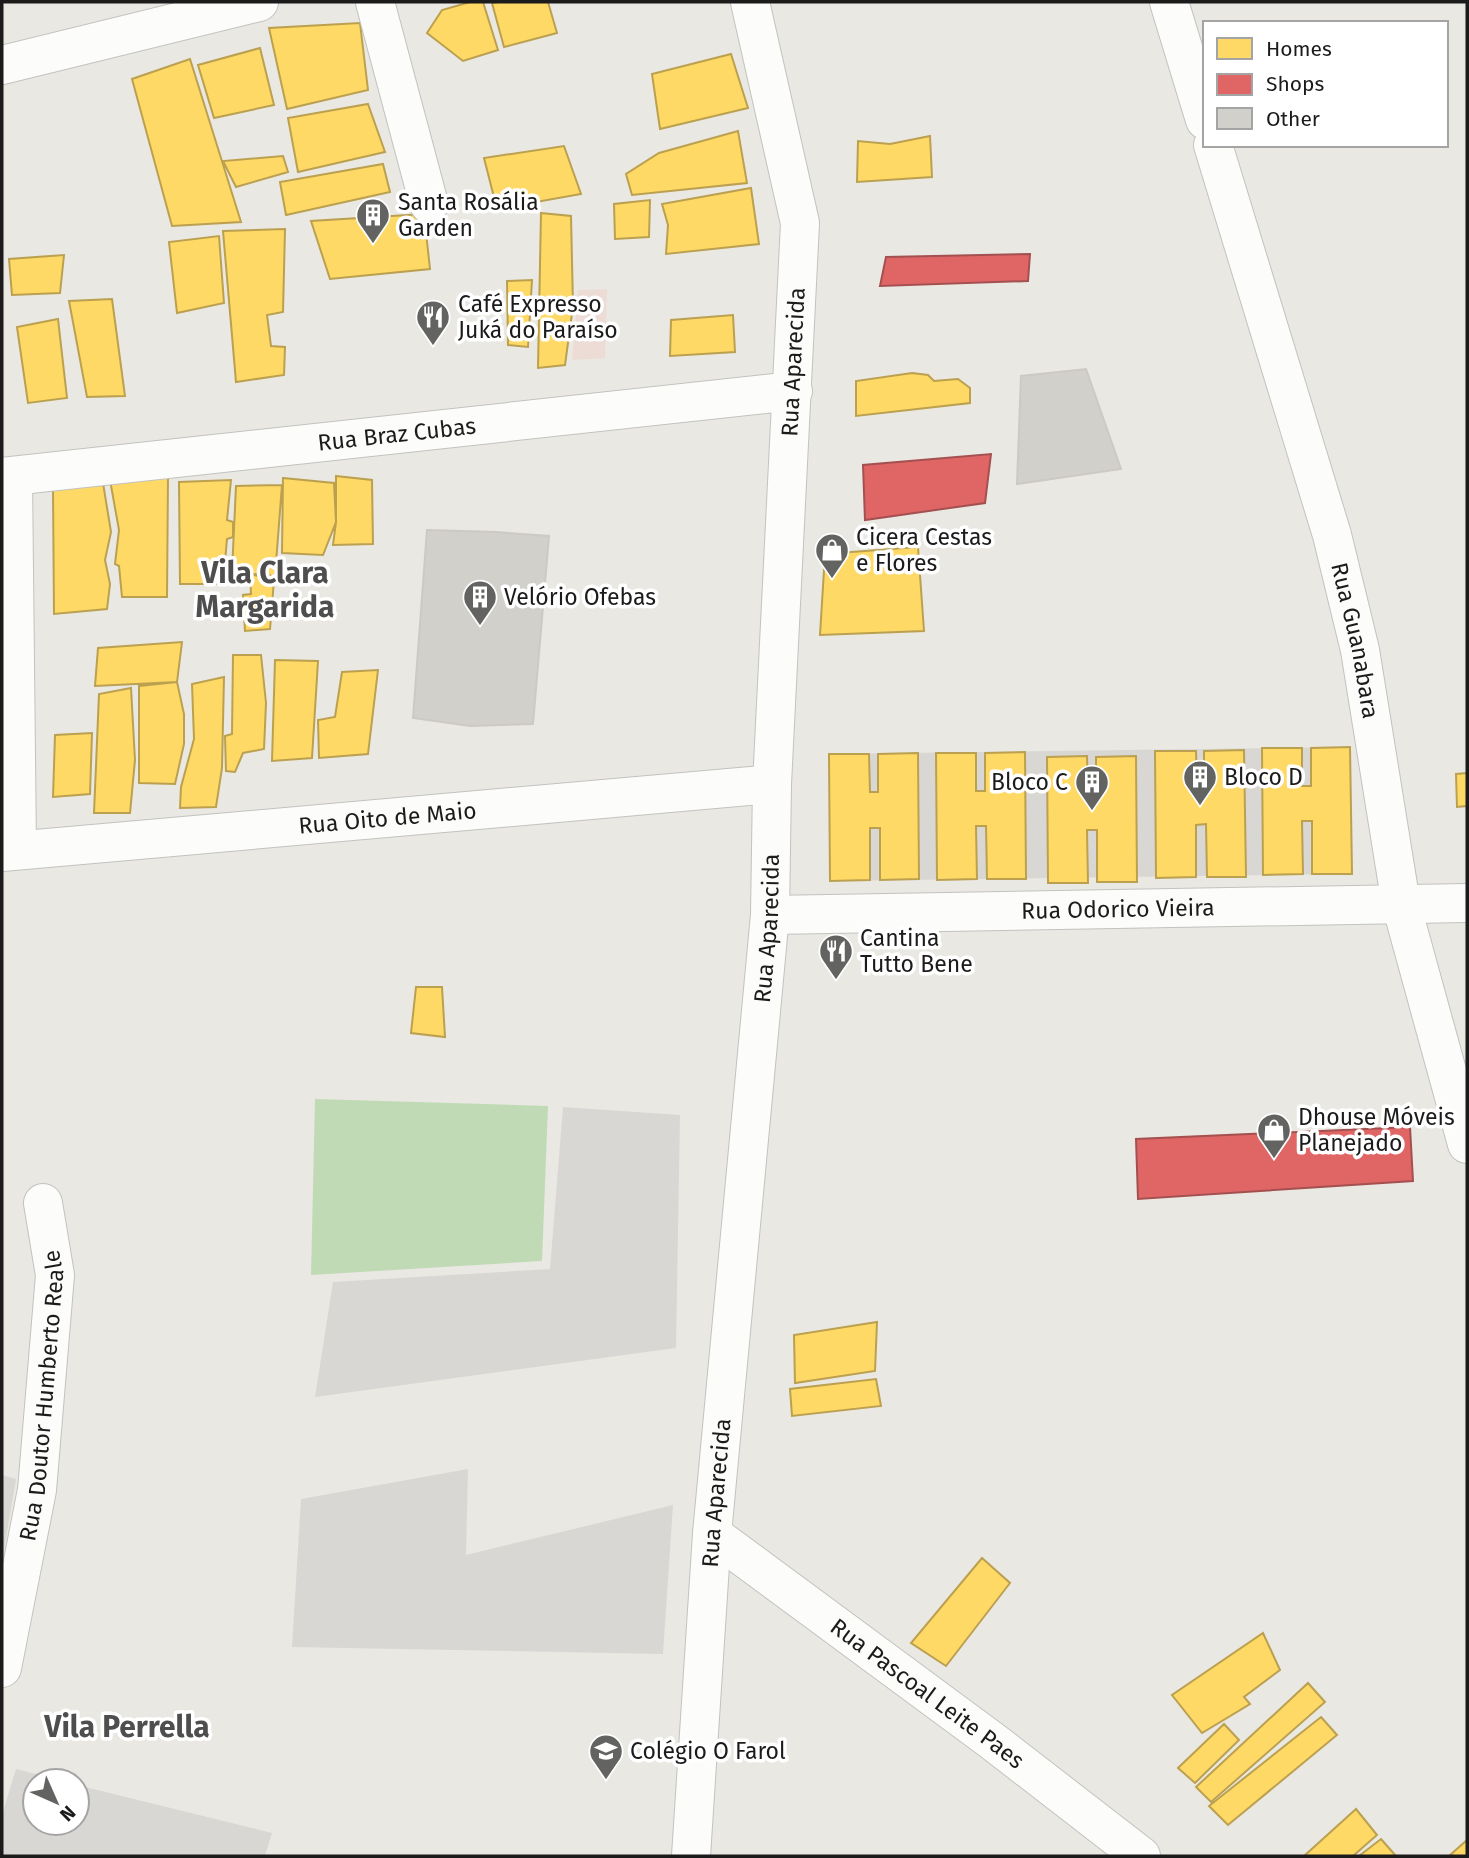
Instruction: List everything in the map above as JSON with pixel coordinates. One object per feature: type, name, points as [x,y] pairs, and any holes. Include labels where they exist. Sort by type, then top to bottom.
[{"type":"street","points":[[2,65],[259,2]]},
{"type":"street","points":[[376,2],[429,204]]},
{"type":"street","name":"Rua Aparecida","points":[[691,1856],[712,1534],[770,915],[772,783],[800,223],[750,2]]},
{"type":"street","points":[[1168,2],[1203,114]]},
{"type":"street","points":[[2,34],[25,45],[53,53]]},
{"type":"street","name":"Rua Guanabara","points":[[1214,147],[1332,535],[1360,650],[1401,904],[1467,1144]]},
{"type":"street","name":"Rua Braz Cubas","points":[[7,477],[793,391]]},
{"type":"street","points":[[7,477],[9,851]]},
{"type":"street","name":"Rua Oito de Maio","points":[[9,851],[772,783]]},
{"type":"street","name":"Rua Odorico Vieira","points":[[770,915],[1467,903]]},
{"type":"street","name":"Rua Doutor Humberto Reale","points":[[2,1668],[37,1490],[55,1275],[43,1203]]},
{"type":"street","name":"Rua Pascoal Leite Paes","points":[[712,1534],[991,1740],[1141,1856]]},
{"type":"shaded area","points":[[607,289],[605,358],[572,360],[578,290]]},
{"type":"shaded area","points":[[1350,747],[1352,874],[830,881],[829,754]]},
{"type":"shaded area","points":[[563,1107],[680,1115],[676,1348],[315,1397],[333,1282],[550,1269]]},
{"type":"shaded area","points":[[468,1469],[466,1555],[673,1505],[663,1654],[292,1647],[301,1499]]},
{"type":"shaded area","points":[[2,1475],[16,1479],[2,1561]]},
{"type":"shaded area","points":[[16,1769],[21,1770],[21,1837],[91,1837],[91,1788],[272,1833],[265,1856],[2,1856],[2,1815]]},
{"type":"green space","points":[[315,1099],[548,1106],[542,1261],[311,1275]]},
{"type":"building: Homes","points":[[470,2],[483,2],[498,50],[463,61],[427,33],[442,10]]},
{"type":"building: Homes","points":[[548,2],[557,33],[504,47],[492,3]]},
{"type":"building: Homes","points":[[360,23],[368,90],[287,109],[269,28]]},
{"type":"building: Homes","points":[[260,48],[274,105],[214,118],[198,65]]},
{"type":"building: Homes","points":[[731,54],[748,108],[660,129],[652,74]]},
{"type":"building: Homes","points":[[190,59],[241,222],[172,226],[132,79]]},
{"type":"building: Homes","points":[[368,104],[385,152],[298,172],[288,118]]},
{"type":"building: Homes","points":[[738,131],[747,183],[632,195],[626,174],[659,153]]},
{"type":"building: Homes","points":[[930,136],[932,177],[857,182],[858,141],[890,144]]},
{"type":"building: Homes","points":[[564,146],[581,194],[497,209],[484,158]]},
{"type":"building: Homes","points":[[283,156],[288,172],[236,187],[223,161]]},
{"type":"building: Homes","points":[[383,164],[390,192],[286,215],[280,182]]},
{"type":"building: Homes","points":[[751,188],[759,244],[666,254],[668,225],[662,204]]},
{"type":"building: Homes","points":[[650,200],[649,237],[615,239],[614,204]]},
{"type":"building: Homes","points":[[541,213],[571,216],[573,306],[565,365],[538,368]]},
{"type":"building: Homes","name":"Santa Rosália Garden","points":[[424,214],[430,269],[330,279],[311,221]]},
{"type":"building: Homes","points":[[285,229],[283,312],[267,315],[271,346],[285,347],[284,375],[236,382],[223,231]]},
{"type":"building: Homes","points":[[219,236],[224,303],[177,313],[169,242]]},
{"type":"building: Homes","points":[[64,255],[60,293],[12,295],[9,259]]},
{"type":"building: Homes","points":[[532,280],[528,347],[508,345],[507,281]]},
{"type":"building: Homes","points":[[112,299],[125,396],[87,397],[69,301]]},
{"type":"building: Homes","points":[[733,315],[735,352],[670,356],[671,320]]},
{"type":"building: Homes","points":[[58,319],[67,398],[28,403],[17,327]]},
{"type":"building: Homes","points":[[912,373],[928,375],[934,381],[958,379],[970,388],[970,403],[856,416],[856,381]]},
{"type":"building: Homes","points":[[336,476],[372,480],[373,544],[333,545]]},
{"type":"building: Homes","points":[[168,477],[167,597],[122,597],[119,566],[115,564],[119,530],[110,480]]},
{"type":"building: Homes","points":[[283,478],[334,483],[336,522],[323,555],[282,553]]},
{"type":"building: Homes","points":[[231,480],[227,520],[233,522],[233,537],[227,539],[223,584],[180,584],[179,482]]},
{"type":"building: Homes","points":[[103,483],[111,532],[105,560],[110,584],[107,609],[54,614],[53,490]]},
{"type":"building: Homes","points":[[282,485],[275,576],[232,572],[236,486]]},
{"type":"building: Homes","points":[[918,547],[924,631],[820,635],[825,554]]},
{"type":"building: Homes","points":[[250,574],[274,580],[270,629],[245,631],[243,595],[251,594]]},
{"type":"building: Homes","points":[[182,642],[177,682],[95,686],[98,648]]},
{"type":"building: Homes","points":[[233,655],[261,655],[266,703],[264,749],[243,753],[235,772],[226,771],[225,736],[232,734]]},
{"type":"building: Homes","points":[[275,660],[318,661],[312,758],[272,761]]},
{"type":"building: Homes","points":[[378,670],[368,754],[319,758],[318,720],[335,717],[342,672]]},
{"type":"building: Homes","points":[[224,677],[222,768],[216,807],[180,808],[181,787],[194,739],[192,684]]},
{"type":"building: Homes","points":[[177,682],[184,714],[184,744],[175,784],[139,783],[139,686]]},
{"type":"building: Homes","points":[[131,688],[135,760],[130,813],[94,813],[99,694]]},
{"type":"building: Homes","points":[[92,733],[90,794],[53,797],[55,735]]},
{"type":"building: Homes","points":[[1350,747],[1352,874],[1312,874],[1312,821],[1302,821],[1303,874],[1263,875],[1262,748],[1302,748],[1302,786],[1311,786],[1311,748]]},
{"type":"building: Homes","name":"Bloco D","points":[[1244,750],[1246,877],[1207,877],[1206,824],[1196,825],[1196,877],[1156,878],[1155,751],[1196,751],[1197,789],[1204,789],[1204,751]]},
{"type":"building: Homes","points":[[1025,752],[1026,879],[987,879],[986,826],[976,826],[977,879],[937,880],[936,753],[976,753],[976,791],[985,791],[985,753]]},
{"type":"building: Homes","points":[[918,753],[919,879],[880,880],[880,828],[870,828],[870,880],[830,881],[829,754],[869,754],[870,792],[878,792],[878,754]]},
{"type":"building: Homes","name":"Bloco C","points":[[1087,756],[1088,795],[1096,795],[1096,757],[1136,756],[1137,882],[1097,882],[1097,830],[1087,830],[1088,883],[1048,883],[1047,757]]},
{"type":"building: Homes","points":[[1467,773],[1467,806],[1457,807],[1456,774]]},
{"type":"building: Homes","points":[[416,987],[442,987],[445,1037],[411,1033]]},
{"type":"building: Homes","points":[[877,1322],[875,1371],[795,1383],[794,1335]]},
{"type":"building: Homes","points":[[876,1379],[881,1406],[792,1416],[790,1389]]},
{"type":"building: Homes","points":[[982,1558],[1010,1583],[946,1666],[911,1643]]},
{"type":"building: Homes","points":[[1263,1633],[1280,1670],[1244,1697],[1250,1704],[1202,1733],[1172,1695]]},
{"type":"building: Homes","points":[[1308,1683],[1325,1702],[1211,1802],[1196,1787]]},
{"type":"building: Homes","points":[[1321,1717],[1337,1735],[1228,1825],[1209,1806]]},
{"type":"building: Homes","points":[[1224,1724],[1239,1740],[1195,1783],[1178,1768]]},
{"type":"building: Homes","points":[[1356,1809],[1377,1835],[1353,1856],[1304,1856]]},
{"type":"building: Homes","points":[[1381,1839],[1396,1856],[1359,1856]]},
{"type":"building: Homes","points":[[1467,1840],[1467,1856],[1449,1856]]},
{"type":"building: Shops","points":[[1030,254],[1028,281],[880,286],[886,257]]},
{"type":"building: Shops","points":[[991,454],[985,503],[865,520],[863,465]]},
{"type":"building: Shops","name":"Dhouse Móveis Planejado","points":[[1410,1127],[1413,1181],[1138,1199],[1136,1139]]},
{"type":"building: Other","points":[[1086,369],[1121,469],[1017,484],[1021,376]]},
{"type":"building: Other","name":"Velório Ofebas","points":[[427,530],[549,536],[533,724],[470,726],[413,718]]},
{"type":"place","name":"Santa Rosália Garden","points":[[373,245]]},
{"type":"place","name":"Café Expresso Juká do Paraíso","points":[[433,347]]},
{"type":"place","name":"Cicera Cestas e Flores","points":[[832,580]]},
{"type":"place","name":"Velório Ofebas","points":[[480,627]]},
{"type":"place","name":"Bloco D","points":[[1200,807]]},
{"type":"place","name":"Bloco C","points":[[1092,812]]},
{"type":"place","name":"Cantina Tutto Bene","points":[[836,981]]},
{"type":"place","name":"Dhouse Móveis Planejado","points":[[1274,1160]]},
{"type":"place","name":"Colégio O Farol","points":[[606,1781]]},
{"type":"district","name":"Vila Clara Margarida","points":[[265,590]]},
{"type":"district","name":"Vila Perrella","points":[[127,1727]]}]
